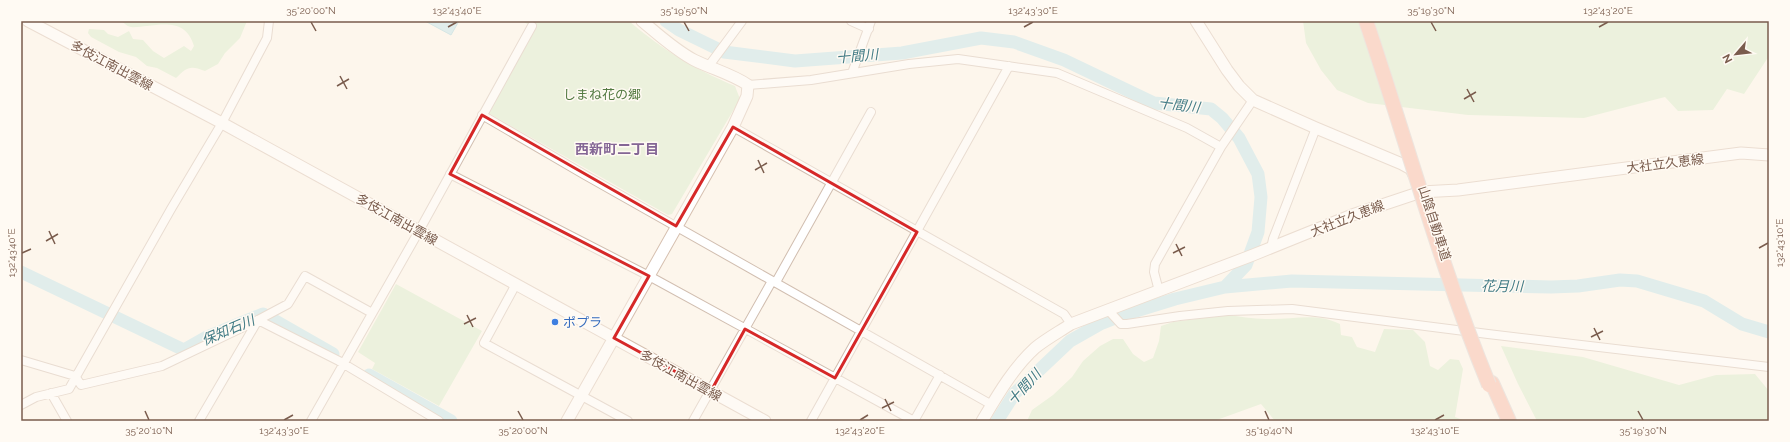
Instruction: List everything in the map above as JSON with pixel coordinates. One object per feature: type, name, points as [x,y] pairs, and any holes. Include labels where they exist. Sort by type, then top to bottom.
[{"type":"highway","name":"山陰自動車道","points":[[1366,21],[1434,234],[1466,327],[1490,384],[1509,421]]},
{"type":"highway","name":"山陰自動車道","points":[[1370,21],[1438,232],[1503,421]]},
{"type":"main road","name":"多伎江南出雲線","points":[[28,21],[222,123],[765,421]]},
{"type":"main road","points":[[567,421],[733,127],[747,96],[748,86],[741,80],[708,67],[674,48],[642,21]]},
{"type":"main road","points":[[1199,22],[1226,70],[1239,86],[1254,100],[1402,164],[1410,169],[1416,177],[1421,192]]},
{"type":"main road","name":"大社立久恵線","points":[[982,421],[1006,382],[1034,349],[1052,335],[1071,324],[1239,261],[1352,215],[1421,192],[1458,190],[1741,153],[1769,155]]},
{"type":"street","points":[[21,405],[36,397],[69,389],[75,376],[222,123],[268,38],[269,21]]},
{"type":"street","points":[[708,67],[742,21]]},
{"type":"street","points":[[851,21],[870,25],[852,73]]},
{"type":"street","points":[[311,421],[419,231],[532,26]]},
{"type":"street","points":[[748,86],[812,80],[909,64],[958,59],[1057,73],[1187,128],[1221,147]]},
{"type":"street","points":[[811,421],[861,330],[918,232],[1009,66]]},
{"type":"street","points":[[1159,291],[1154,272],[1155,264],[1221,147],[1254,100]]},
{"type":"street","points":[[693,421],[745,329],[832,183],[871,112]]},
{"type":"street","points":[[482,115],[992,404]]},
{"type":"street","points":[[733,127],[1064,314],[1071,324]]},
{"type":"street","points":[[1271,248],[1273,239],[1316,128]]},
{"type":"street","points":[[450,174],[649,276],[914,421],[940,375]]},
{"type":"street","points":[[21,360],[75,376],[81,385],[162,366],[288,304],[305,276],[372,313]]},
{"type":"street","points":[[516,284],[484,343],[628,421]]},
{"type":"street","points":[[1109,311],[1121,324],[1127,324],[1228,311],[1292,309],[1769,367]]},
{"type":"street","points":[[258,320],[343,364],[439,421]]},
{"type":"street","points":[[198,421],[258,320]]},
{"type":"street","points":[[51,393],[67,421]]},
{"type":"highlighted area","points":[[482,115],[676,226],[733,127],[917,232],[835,378],[745,329],[711,391],[614,338],[649,276],[450,174]]},
{"type":"green space","points":[[121,21],[247,21],[240,38],[225,53],[218,64],[205,71],[196,68],[186,69],[176,78],[157,68],[147,66],[136,57],[119,52],[91,37],[88,33],[89,29],[104,30],[108,34],[118,37],[129,31],[133,39],[143,40],[153,51],[164,58],[184,46],[191,51],[194,46],[187,32],[182,28],[170,25],[163,24],[133,27]]},
{"type":"green space","name":"しまね花の郷","points":[[522,21],[629,21],[654,41],[679,58],[735,86],[740,99],[672,214],[668,215],[490,114],[489,111],[534,32],[529,25]]},
{"type":"green space","points":[[1303,21],[1769,21],[1769,56],[1744,94],[1727,89],[1713,110],[1678,111],[1665,97],[1584,118],[1468,115],[1368,103],[1337,90],[1321,70],[1306,43]]},
{"type":"green space","points":[[396,284],[482,331],[439,406],[372,369],[375,363],[358,352]]},
{"type":"green space","points":[[1226,315],[1261,319],[1313,317],[1331,320],[1340,324],[1341,335],[1352,337],[1357,347],[1375,352],[1384,329],[1413,330],[1425,342],[1430,366],[1438,370],[1450,359],[1459,360],[1463,369],[1455,417],[1466,421],[1275,421],[1261,404],[1214,421],[1027,421],[1032,410],[1053,395],[1072,377],[1083,361],[1100,346],[1113,339],[1123,339],[1133,354],[1144,362],[1153,358],[1159,341],[1161,326],[1173,322]]},
{"type":"green space","points":[[1501,346],[1583,357],[1679,385],[1716,375],[1755,374],[1769,391],[1769,421],[1537,421]]},
{"type":"water","points":[[425,21],[459,21],[451,35]]},
{"type":"waterway","name":"十間川","points":[[666,21],[679,30],[724,52],[795,61],[902,53],[981,38],[1014,42],[1064,60],[1154,103],[1211,109],[1222,118],[1239,138],[1258,174],[1261,197],[1258,232],[1246,265],[1225,287]]},
{"type":"waterway","name":"保知石川","points":[[21,272],[184,350],[207,337],[263,314],[333,354]]},
{"type":"waterway","name":"花月川","points":[[997,421],[1015,393],[1070,341],[1100,324],[1123,315],[1175,299],[1225,287],[1292,281],[1551,287],[1578,286],[1620,280],[1637,281],[1704,301],[1742,324],[1769,332]]},
{"type":"waterway","name":"保知石川","points":[[369,375],[451,421]]},
{"type":"place","name":"ポプラ","points":[[555,322]]},
{"type":"district","name":"西新町二丁目","points":[[617,149]]}]
